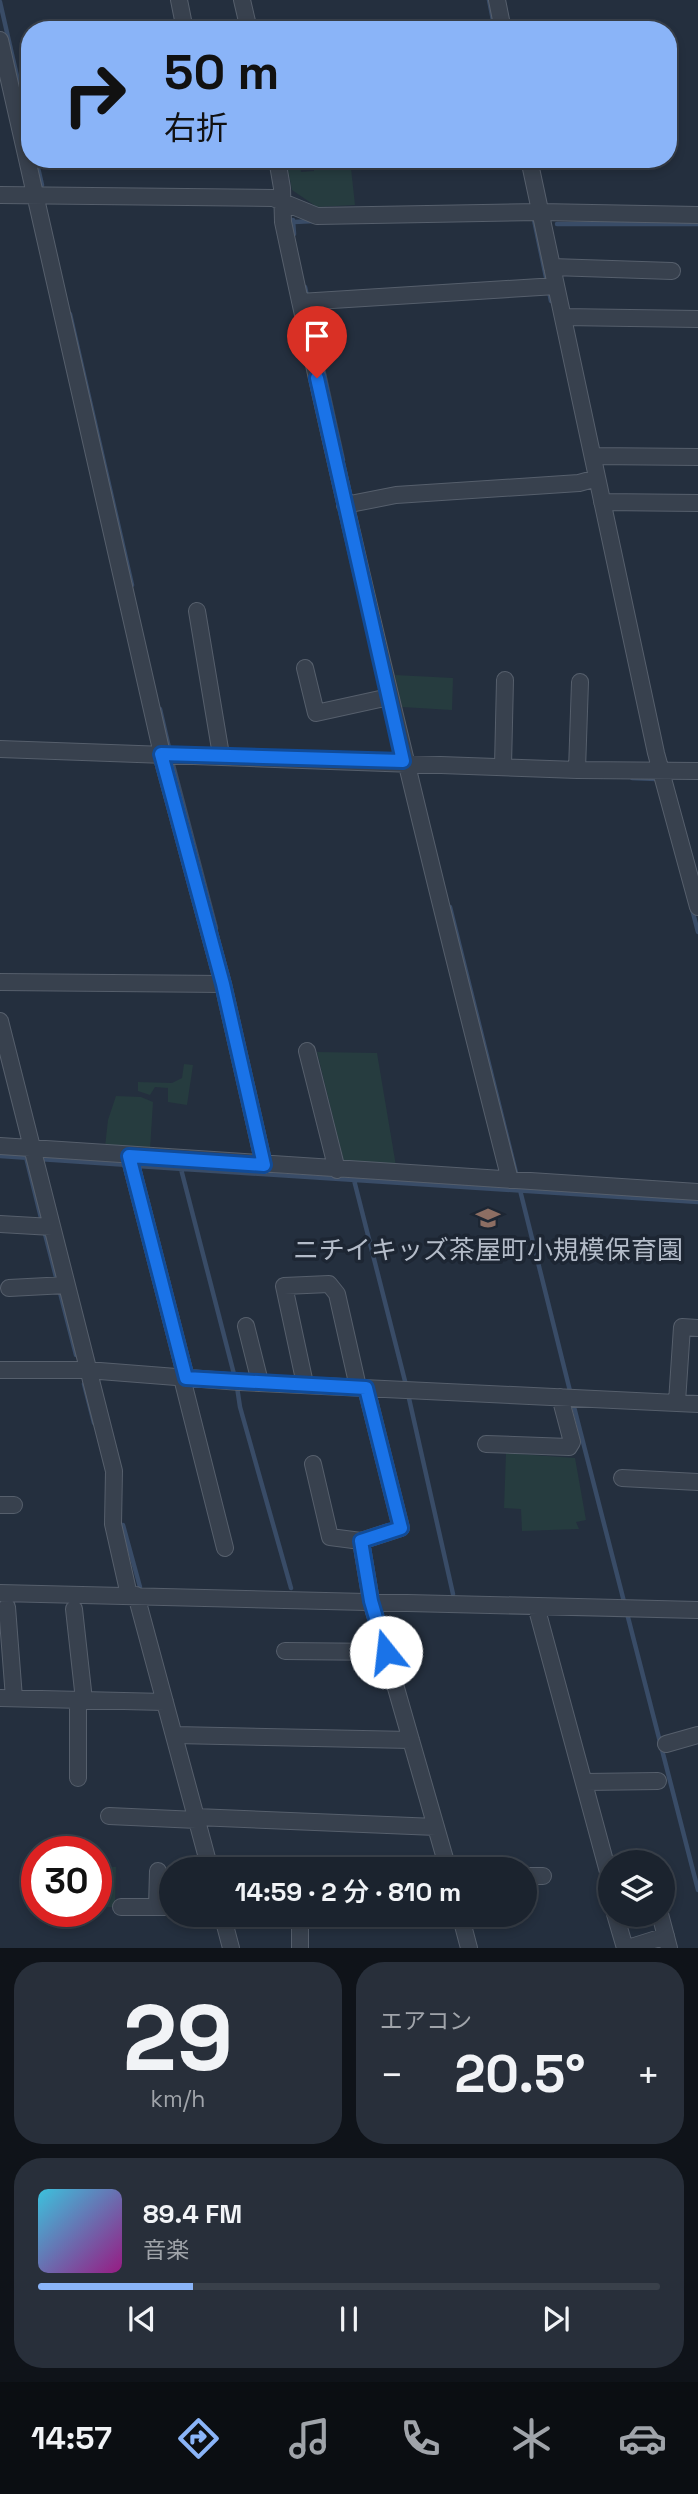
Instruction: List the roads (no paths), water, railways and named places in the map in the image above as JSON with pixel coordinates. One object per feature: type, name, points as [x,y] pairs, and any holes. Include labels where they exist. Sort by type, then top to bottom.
[{"type":"street","points":[[179,0],[183,21]]},
{"type":"street","points":[[242,0],[246,21]]},
{"type":"street","points":[[497,0],[501,21]]},
{"type":"street","points":[[0,40],[21,132]]},
{"type":"street","points":[[29,168],[165,757],[271,1166]]},
{"type":"street","points":[[277,168],[283,222],[305,302],[351,504],[405,768],[515,1181]]},
{"type":"street","points":[[531,168],[552,268],[551,286],[563,317],[593,456],[593,479],[602,502],[661,769],[698,907]]},
{"type":"street","points":[[0,195],[36,198],[273,198],[317,216],[540,212],[698,215]]},
{"type":"street","points":[[552,268],[672,271]]},
{"type":"street","points":[[305,302],[551,286]]},
{"type":"street","points":[[563,317],[698,320]]},
{"type":"street","points":[[593,456],[698,457]]},
{"type":"street","points":[[351,504],[396,495],[593,479]]},
{"type":"street","points":[[602,502],[698,503]]},
{"type":"street","points":[[197,611],[221,755]]},
{"type":"street","points":[[305,668],[316,713],[389,697]]},
{"type":"street","points":[[503,766],[505,680]]},
{"type":"street","points":[[577,770],[580,682]]},
{"type":"street","points":[[0,749],[165,757],[221,755],[405,768],[503,766],[577,770],[698,771]]},
{"type":"street","points":[[0,982],[223,984]]},
{"type":"street","points":[[0,1020],[34,1155],[46,1227],[60,1286],[87,1370],[114,1471],[113,1524],[166,1702],[179,1735],[207,1857]]},
{"type":"street","points":[[307,1051],[337,1170]]},
{"type":"street","points":[[0,1146],[34,1155],[131,1162],[271,1166],[698,1192]]},
{"type":"street","points":[[131,1162],[225,1548]]},
{"type":"street","points":[[0,1224],[46,1227]]},
{"type":"street","points":[[306,1384],[284,1286],[329,1284],[337,1294],[401,1528],[361,1541],[330,1537],[313,1464]]},
{"type":"street","points":[[9,1288],[60,1286]]},
{"type":"street","points":[[246,1326],[260,1382]]},
{"type":"street","points":[[677,1402],[682,1327],[698,1328]]},
{"type":"street","points":[[0,1370],[87,1370],[235,1381],[698,1404]]},
{"type":"street","points":[[486,1444],[569,1447],[572,1442],[568,1397]]},
{"type":"street","points":[[622,1478],[698,1482]]},
{"type":"street","points":[[361,1541],[371,1601],[445,1857]]},
{"type":"street","points":[[166,1702],[7,1698],[4,1600],[133,1595],[698,1610]]},
{"type":"street","points":[[536,1606],[603,1850]]},
{"type":"street","points":[[74,1609],[81,1700],[78,1778]]},
{"type":"street","points":[[285,1651],[386,1652]]},
{"type":"street","points":[[179,1735],[411,1741]]},
{"type":"street","points":[[666,1744],[698,1735]]},
{"type":"street","points":[[585,1782],[658,1781]]},
{"type":"street","points":[[109,1816],[436,1827]]},
{"type":"street","points":[[158,1871],[159,1877]]},
{"type":"street","points":[[537,1876],[543,1876]]},
{"type":"street","points":[[121,1907],[159,1907]]},
{"type":"street","points":[[225,1927],[231,1948]]},
{"type":"street","points":[[300,1927],[300,1948]]},
{"type":"street","points":[[463,1927],[469,1948]]},
{"type":"street","points":[[620,1927],[627,1948],[668,1942]]},
{"type":"waterway","points":[[489,0],[493,21]]},
{"type":"waterway","points":[[0,2],[21,94]]},
{"type":"waterway","points":[[38,168],[42,185]]},
{"type":"waterway","points":[[533,215],[551,301]]},
{"type":"waterway","points":[[293,220],[294,234]]},
{"type":"waterway","points":[[294,222],[314,221]]},
{"type":"waterway","points":[[557,224],[698,224]]},
{"type":"waterway","points":[[305,287],[343,460]]},
{"type":"waterway","points":[[70,314],[132,585]]},
{"type":"waterway","points":[[160,709],[170,752]]},
{"type":"waterway","points":[[172,761],[216,928]]},
{"type":"waterway","points":[[632,778],[656,779]]},
{"type":"waterway","points":[[450,907],[517,1177]]},
{"type":"waterway","points":[[692,909],[698,932]]},
{"type":"waterway","points":[[0,1156],[30,1158]]},
{"type":"waterway","points":[[26,1157],[42,1222]]},
{"type":"waterway","points":[[39,1159],[128,1165]]},
{"type":"waterway","points":[[137,1166],[698,1202]]},
{"type":"waterway","points":[[181,1169],[235,1378]]},
{"type":"waterway","points":[[354,1180],[406,1385]]},
{"type":"waterway","points":[[519,1186],[571,1395]]},
{"type":"waterway","points":[[44,1230],[76,1355]]},
{"type":"waterway","points":[[84,1384],[94,1423]]},
{"type":"waterway","points":[[237,1387],[240,1407],[291,1588]]},
{"type":"waterway","points":[[408,1394],[453,1594]]},
{"type":"waterway","points":[[573,1403],[698,1890]]},
{"type":"waterway","points":[[123,1525],[140,1587]]},
{"type":"place","name":"ニチイキッズ茶屋町小規模保育園","points":[[488,1218]]}]
